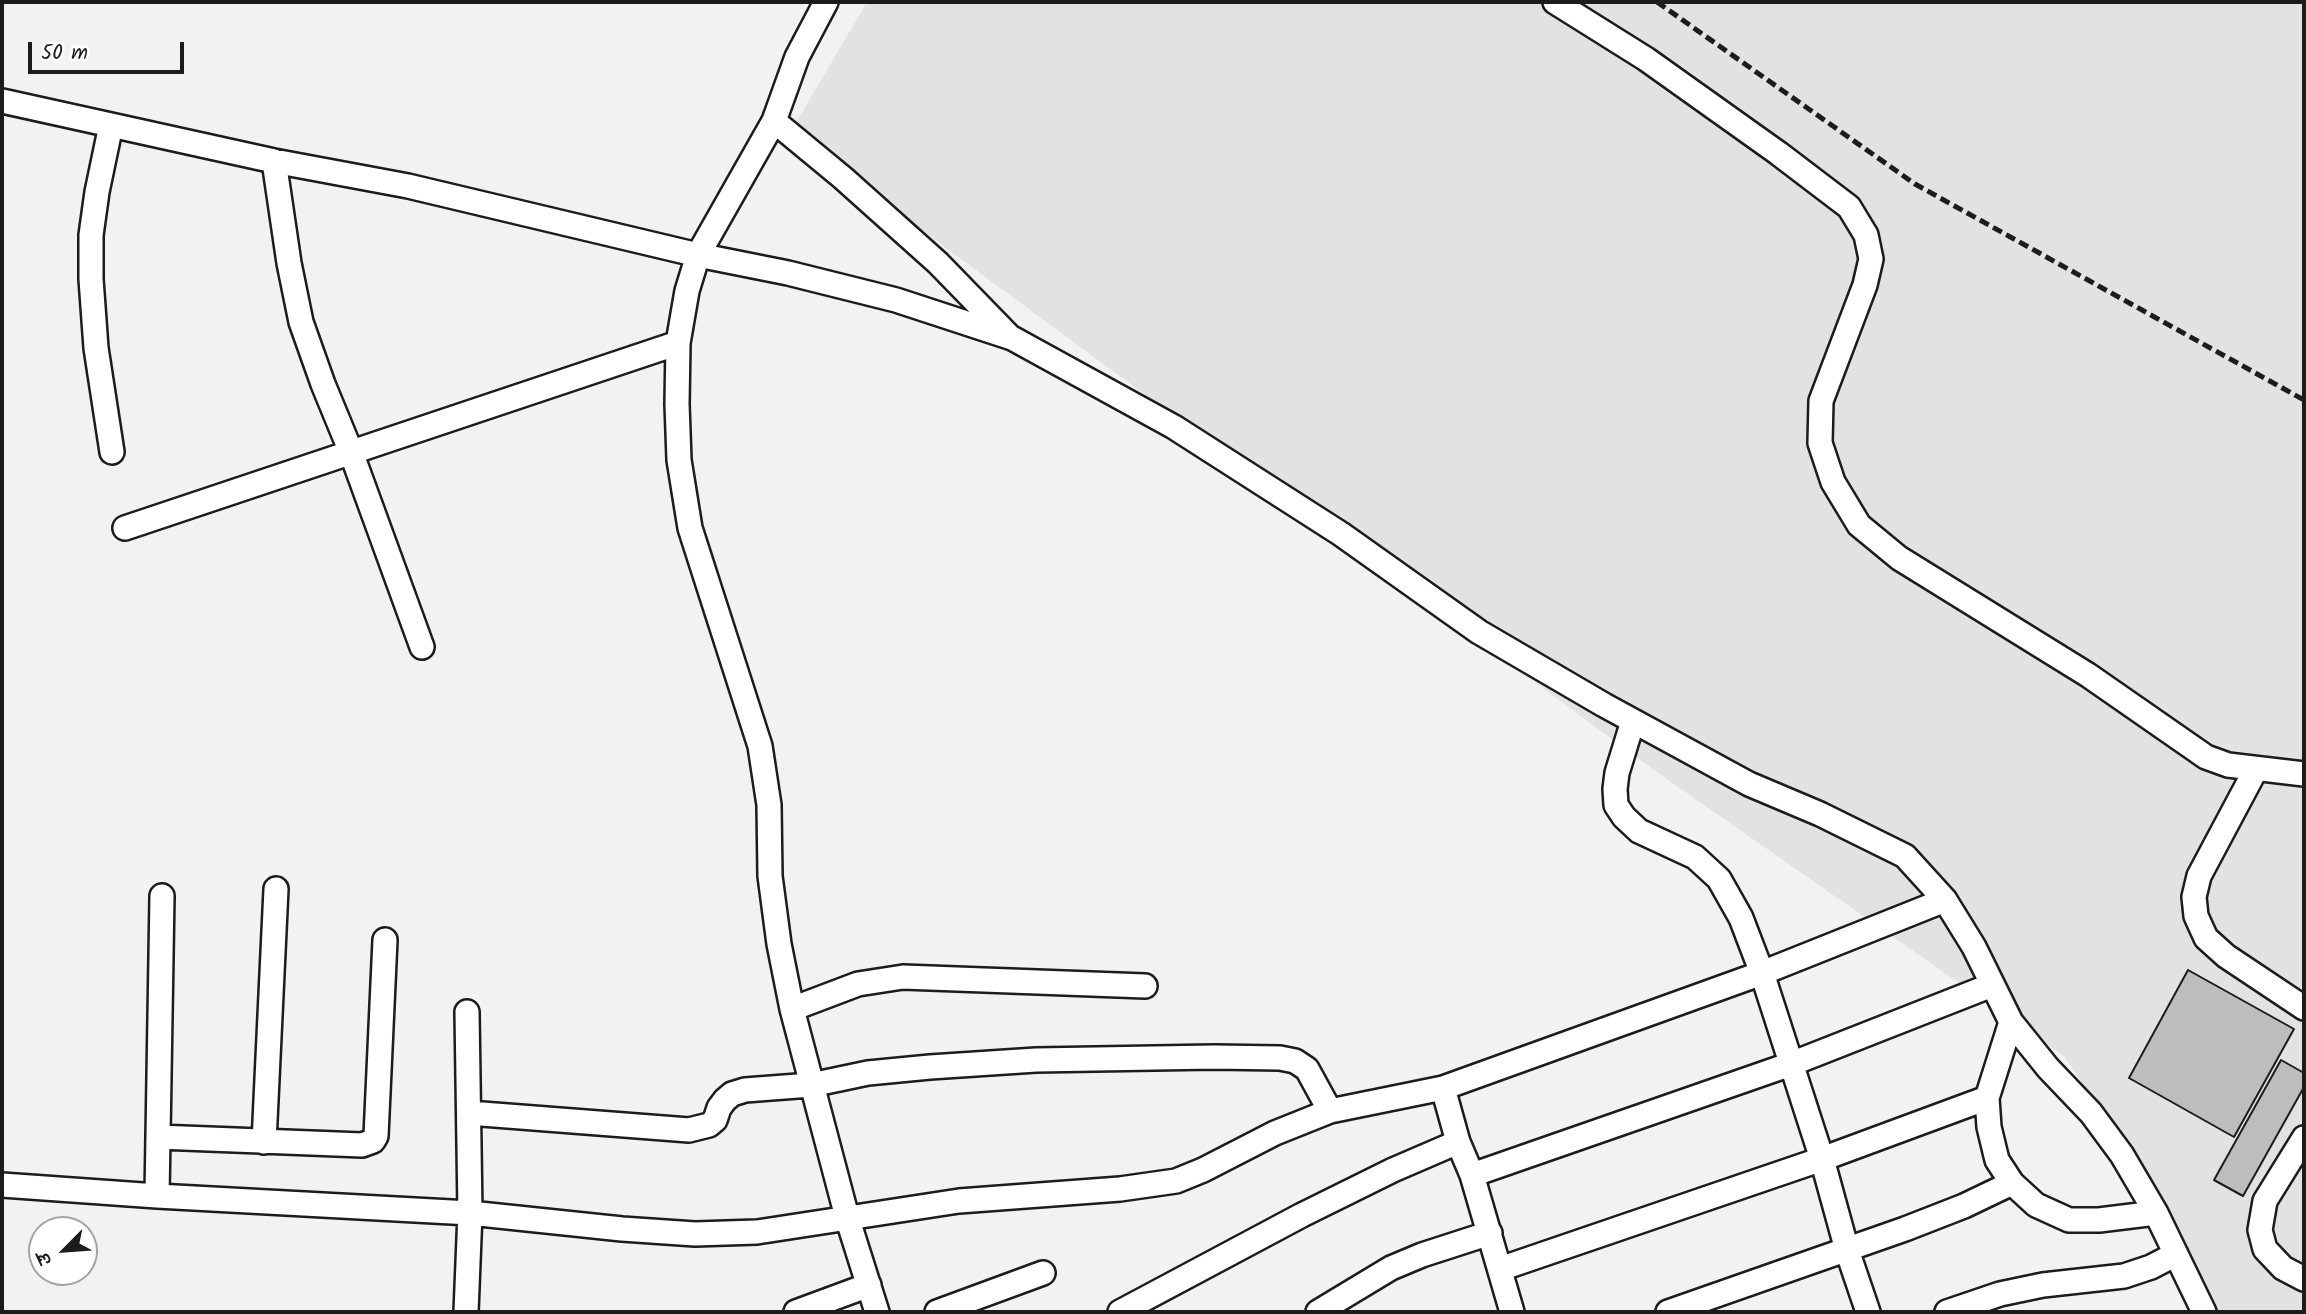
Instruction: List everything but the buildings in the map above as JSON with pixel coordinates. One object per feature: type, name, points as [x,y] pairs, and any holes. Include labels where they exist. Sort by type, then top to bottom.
[{"type":"street","points":[[826,2],[797,57],[774,121],[698,255],[687,291],[678,343],[679,460],[690,528],[760,746],[769,805],[772,889],[779,944],[792,1009],[847,1217],[877,1312]]},
{"type":"street","points":[[1555,2],[1646,59],[1778,153],[1849,207],[1866,235],[1871,259],[1865,285],[1821,401],[1820,443],[1833,482],[1859,525],[1899,558],[2088,675],[2206,757],[2228,765],[2304,774]]},
{"type":"street","points":[[2,101],[274,161],[408,186],[788,274],[896,300],[1012,338],[1174,428],[1341,534],[1479,632],[1749,784],[1905,856],[1945,900],[1974,947],[2011,1022],[2048,1068],[2091,1113],[2122,1155],[2156,1213],[2203,1312]]},
{"type":"street","points":[[774,121],[938,263],[1012,338]]},
{"type":"street","points":[[111,125],[91,235],[90,279],[96,348],[111,452]]},
{"type":"street","points":[[274,161],[289,263],[302,322],[422,648]]},
{"type":"street","points":[[125,528],[678,343]]},
{"type":"street","points":[[1633,721],[1617,773],[1616,805],[1639,831],[1695,857],[1719,879],[1741,918],[1762,973],[1822,1159],[1847,1250],[1868,1312]]},
{"type":"street","points":[[2256,769],[2199,876],[2194,897],[2196,916],[2206,938],[2226,956],[2304,1009]]},
{"type":"street","points":[[264,1142],[276,889]]},
{"type":"street","points":[[157,1196],[162,896]]},
{"type":"street","points":[[2,1185],[470,1213],[622,1230],[695,1234],[757,1232],[959,1201],[1120,1189],[1176,1181],[1275,1133],[1330,1111],[1443,1088],[1762,973],[1945,900]]},
{"type":"street","points":[[158,1137],[362,1145],[373,1141],[376,1136],[384,940]]},
{"type":"street","points":[[792,1009],[858,984],[903,977],[1145,986]]},
{"type":"street","points":[[1472,1175],[1791,1064],[1992,985]]},
{"type":"street","points":[[466,1312],[470,1213],[467,1012]]},
{"type":"street","points":[[2011,1022],[1987,1098],[1989,1127],[1997,1160],[2012,1183],[2036,1205],[2069,1220],[2099,1220],[2156,1213]]},
{"type":"street","points":[[469,1113],[689,1130],[709,1125],[732,1094],[745,1090],[811,1085],[868,1073],[1036,1060],[1134,1057],[1280,1058],[1295,1061],[1307,1069],[1330,1111]]},
{"type":"street","points":[[1443,1088],[1458,1142],[1472,1175],[1512,1312]]},
{"type":"street","points":[[1500,1269],[1822,1159],[1987,1098]]},
{"type":"street","points":[[2304,1138],[2265,1201],[2260,1230],[2266,1249],[2283,1268],[2304,1279]]},
{"type":"street","points":[[1121,1312],[1313,1209],[1458,1142]]},
{"type":"street","points":[[1668,1312],[1847,1250],[1964,1206],[2012,1183]]},
{"type":"street","points":[[1318,1312],[1391,1268],[1489,1233]]},
{"type":"street","points":[[1947,1312],[2000,1294],[2043,1285],[2124,1276],[2151,1267],[2176,1254]]},
{"type":"street","points":[[937,1312],[1043,1273]]},
{"type":"street","points":[[796,1312],[869,1285]]},
{"type":"shaded area","points":[[867,2],[2304,2],[2304,1312],[2218,1312],[2178,1229],[2065,1057],[1654,770],[790,133]]},
{"type":"railway","points":[[1657,2],[1915,184],[2304,400]]}]
